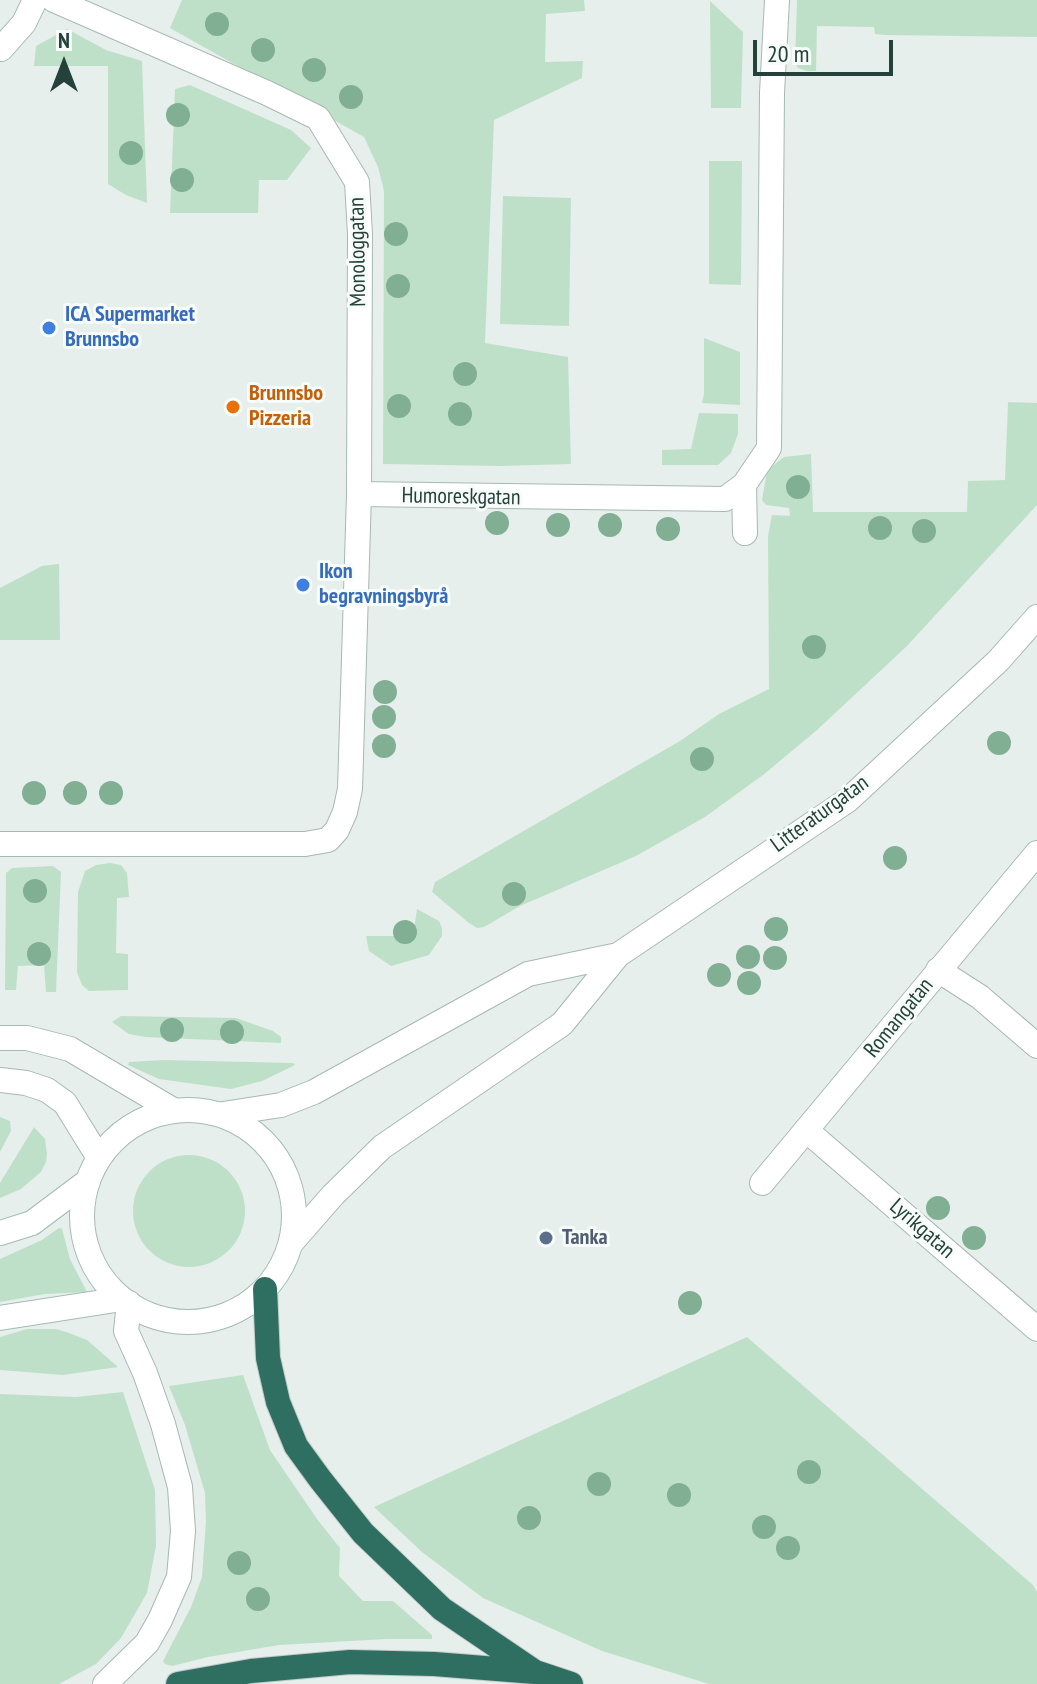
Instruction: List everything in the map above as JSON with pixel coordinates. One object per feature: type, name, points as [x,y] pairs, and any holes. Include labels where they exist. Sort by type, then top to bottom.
[{"type":"highway","points":[[265,1289],[268,1358],[278,1402],[296,1446],[328,1490],[391,1562],[442,1609],[535,1672]]},
{"type":"highway","points":[[178,1684],[251,1671],[350,1662],[434,1664],[535,1672],[571,1684]]},
{"type":"street","points":[[1,49],[24,23],[35,0]]},
{"type":"street","name":"Monologgatan","points":[[54,0],[267,93],[318,118],[329,134],[357,182],[360,199],[359,494]]},
{"type":"street","points":[[745,533],[744,485],[769,448],[772,93],[777,0]]},
{"type":"street","name":"Humoreskgatan","points":[[359,494],[725,499],[744,485]]},
{"type":"street","points":[[0,844],[305,844],[328,840],[337,830],[350,789],[359,494]]},
{"type":"street","name":"Litteraturgatan","points":[[291,1243],[333,1195],[382,1147],[562,1024],[618,955],[848,800],[998,661],[1037,617]]},
{"type":"street","name":"Romangatan","points":[[762,1183],[1037,853]]},
{"type":"street","name":"Litteraturgatan","points":[[223,1114],[281,1105],[314,1092],[528,974],[618,955]]},
{"type":"street","points":[[938,970],[980,997],[1037,1046]]},
{"type":"street","points":[[0,1038],[27,1038],[70,1049],[173,1110]]},
{"type":"street","points":[[0,1080],[26,1083],[47,1090],[65,1103],[99,1158]]},
{"type":"street","points":[[173,1110],[223,1114],[251,1130],[274,1153],[282,1166],[291,1188],[294,1212],[291,1243],[281,1267],[265,1289],[242,1307],[200,1321],[170,1320],[126,1301],[100,1274],[87,1245],[82,1213],[88,1181],[99,1158],[113,1141],[141,1121],[173,1110]]},
{"type":"street","name":"Lyrikgatan","points":[[806,1130],[1037,1329]]},
{"type":"street","points":[[0,1233],[32,1223],[88,1181]]},
{"type":"street","points":[[0,1318],[126,1301]]},
{"type":"street","points":[[105,1684],[147,1643],[160,1620],[179,1577],[183,1531],[180,1487],[163,1424],[126,1331],[126,1301]]},
{"type":"green space","points":[[182,0],[584,0],[585,11],[546,14],[545,62],[583,61],[582,78],[494,120],[485,343],[568,357],[571,464],[383,464],[384,191],[378,167],[364,137],[170,28]]},
{"type":"green space","points":[[797,0],[1037,0],[1037,37],[885,35],[875,34],[874,27],[817,26],[816,71],[807,71],[798,68],[795,63]]},
{"type":"green space","points":[[710,1],[743,32],[741,108],[711,108]]},
{"type":"green space","points":[[67,29],[106,50],[142,61],[147,203],[108,184],[108,66],[34,66],[36,46]]},
{"type":"green space","points":[[190,85],[291,130],[311,148],[287,180],[259,180],[258,213],[170,213],[175,89]]},
{"type":"green space","points":[[709,161],[742,161],[741,285],[709,284]]},
{"type":"green space","points":[[503,196],[571,198],[569,326],[500,324]]},
{"type":"green space","points":[[704,338],[740,352],[740,405],[702,403]]},
{"type":"green space","points":[[1008,402],[1037,403],[1037,505],[906,647],[817,730],[763,775],[705,817],[636,856],[520,906],[484,927],[477,928],[469,923],[432,892],[435,882],[680,741],[719,714],[769,689],[768,536],[772,515],[790,516],[789,508],[766,505],[762,500],[767,472],[775,464],[784,457],[811,454],[813,512],[967,512],[968,481],[1005,480]]},
{"type":"green space","points":[[699,413],[738,414],[738,434],[731,453],[718,465],[662,465],[662,450],[691,449]]},
{"type":"green space","points":[[59,564],[60,640],[0,640],[0,588],[42,566]]},
{"type":"green space","points":[[110,863],[121,865],[127,873],[129,897],[117,898],[116,953],[128,954],[128,990],[89,991],[82,985],[77,972],[78,892],[85,871]]},
{"type":"green space","points":[[53,866],[61,872],[56,992],[46,992],[44,965],[18,966],[16,990],[5,990],[6,873],[12,868]]},
{"type":"green space","points":[[417,909],[439,921],[442,928],[442,936],[429,955],[391,966],[369,951],[366,936],[413,936]]},
{"type":"green space","points":[[121,1016],[236,1018],[273,1031],[281,1037],[281,1043],[145,1037],[129,1034],[112,1022]]},
{"type":"green space","points":[[164,1060],[295,1065],[262,1081],[231,1089],[159,1079],[128,1065],[129,1062]]},
{"type":"green space","points":[[0,1117],[10,1121],[11,1131],[0,1152]]},
{"type":"green space","points":[[34,1127],[45,1139],[46,1162],[41,1172],[21,1189],[0,1198],[0,1183]]},
{"type":"green space","points":[[189,1155],[210,1159],[229,1171],[241,1190],[245,1211],[241,1232],[229,1251],[210,1263],[189,1267],[168,1263],[149,1251],[137,1232],[133,1211],[137,1190],[149,1171],[168,1159]]},
{"type":"green space","points":[[59,1228],[87,1292],[45,1294],[0,1302],[0,1259],[42,1240]]},
{"type":"green space","points":[[27,1329],[56,1329],[87,1340],[118,1367],[63,1375],[0,1370],[0,1337]]},
{"type":"green space","points":[[747,1337],[1033,1585],[1037,1592],[1037,1684],[709,1684],[602,1651],[483,1598],[422,1552],[374,1507]]},
{"type":"green space","points":[[243,1375],[270,1450],[340,1548],[339,1576],[363,1601],[393,1601],[432,1635],[432,1639],[279,1645],[172,1666],[165,1664],[163,1661],[191,1607],[202,1577],[206,1521],[205,1493],[185,1425],[169,1386]]},
{"type":"green space","points":[[123,1392],[155,1490],[156,1546],[147,1593],[121,1638],[96,1664],[59,1684],[0,1684],[0,1394],[76,1397]]},
{"type":"place","name":"ICA Supermarket Brunnsbo","points":[[49,328]]},
{"type":"place","name":"Brunnsbo Pizzeria","points":[[233,407]]},
{"type":"place","name":"Ikon begravningsbyrå","points":[[303,585]]},
{"type":"place","name":"Tanka","points":[[546,1238]]}]
